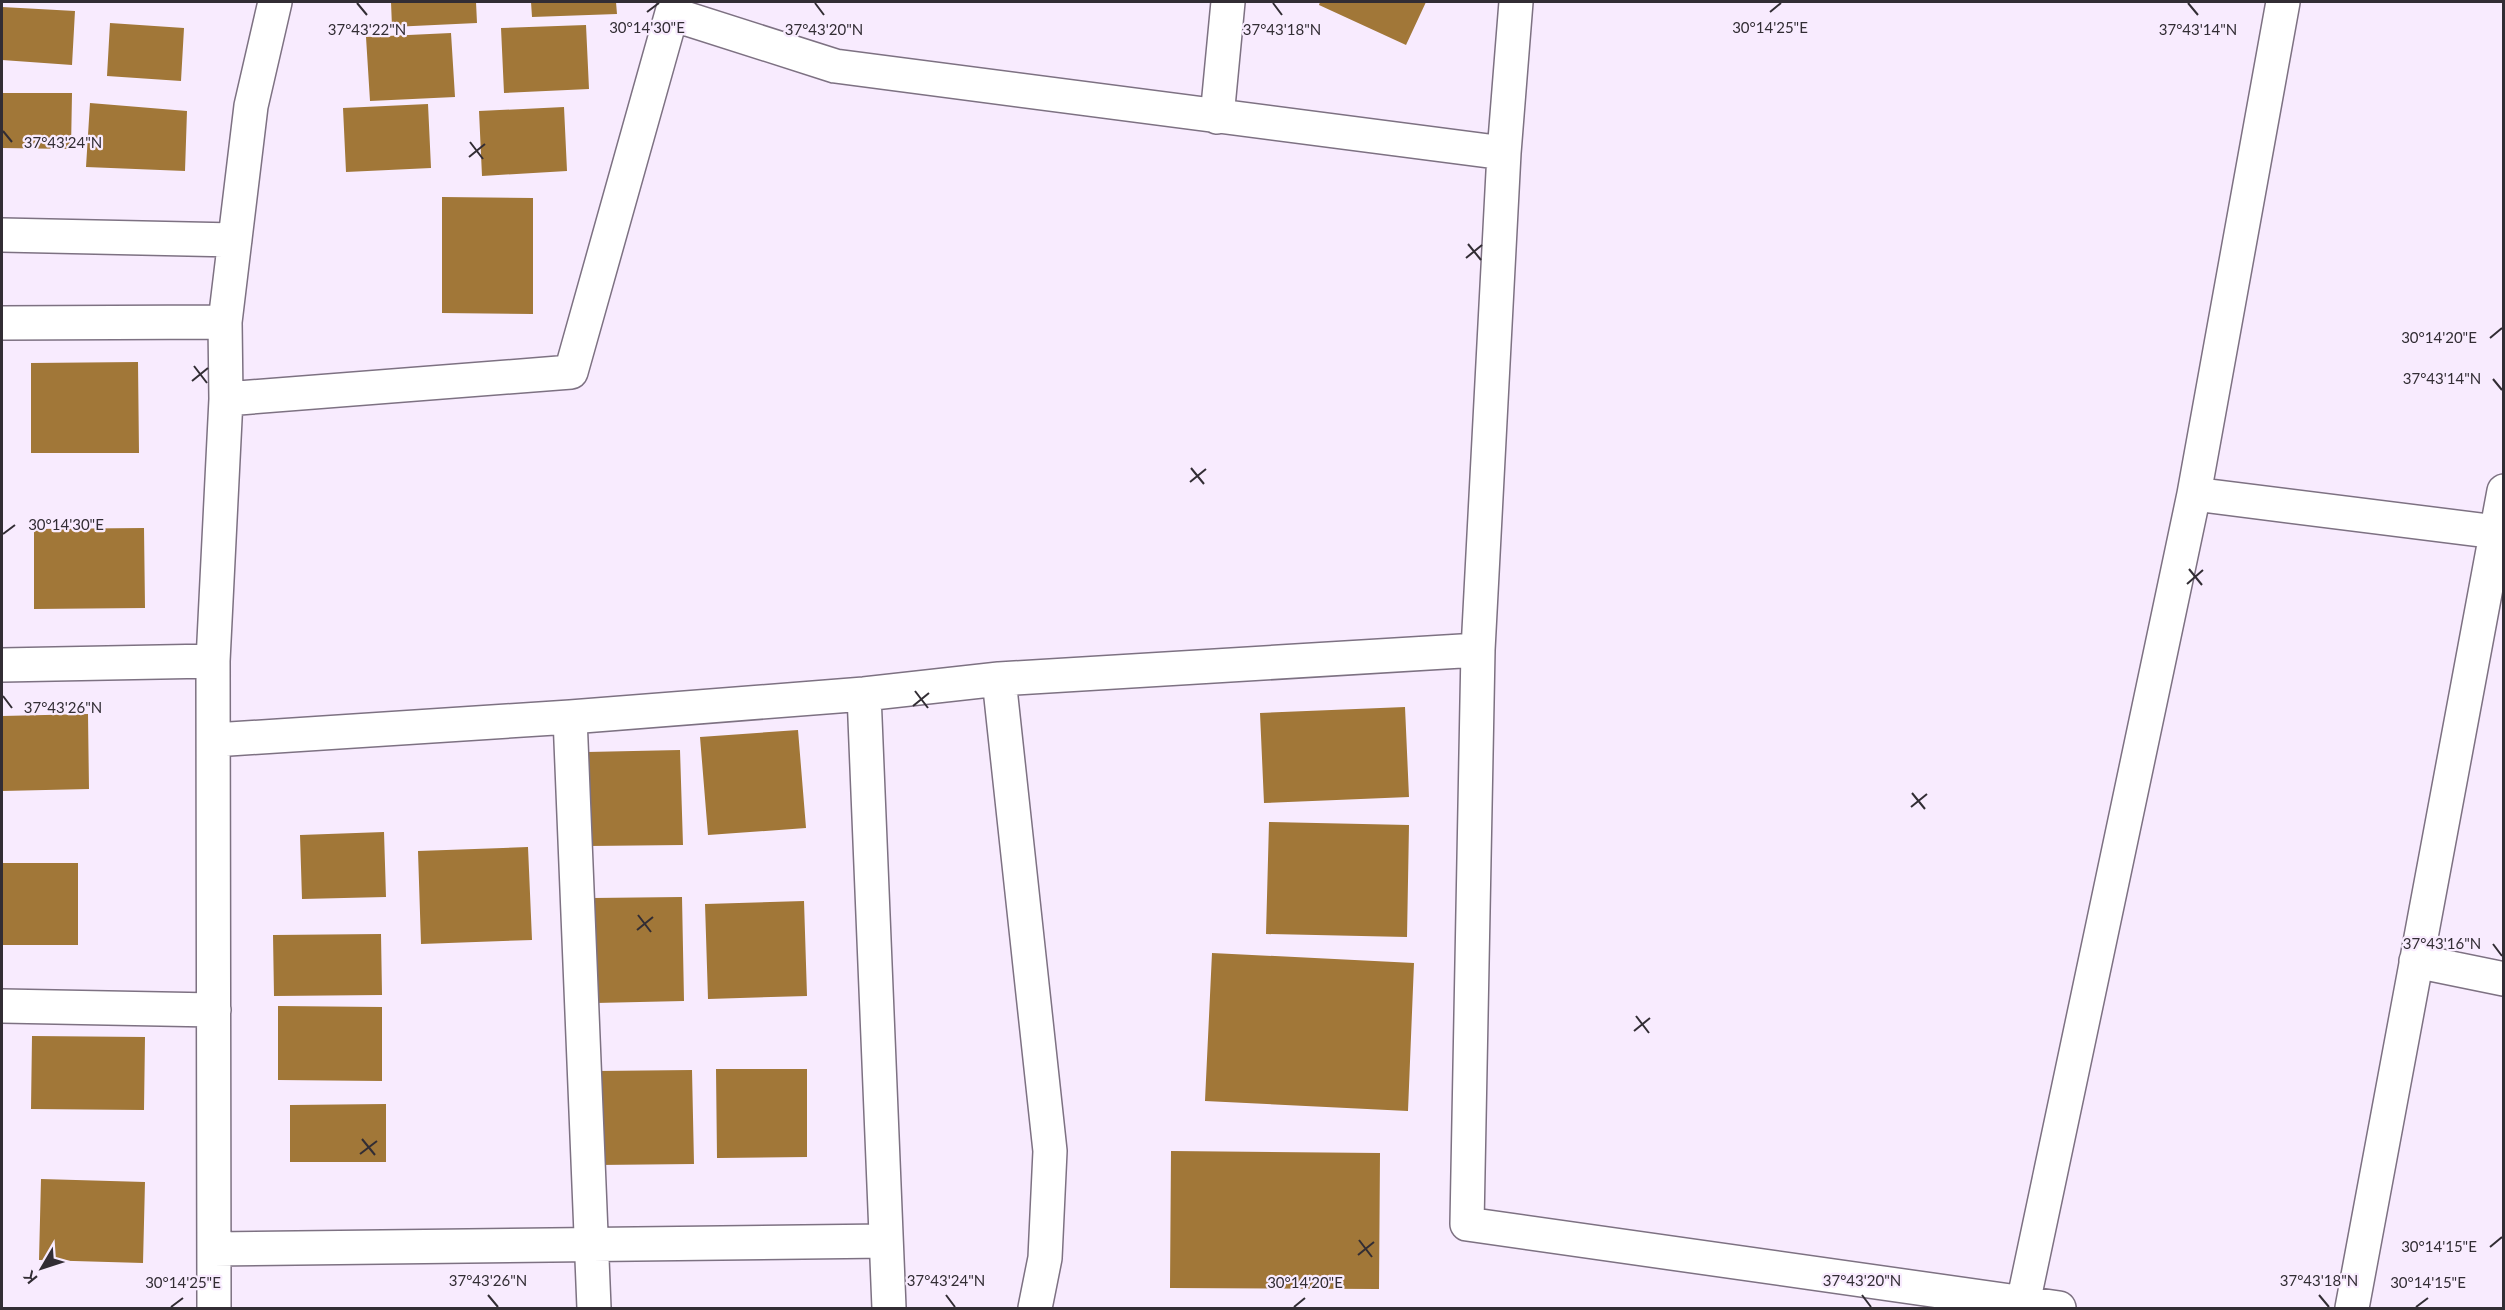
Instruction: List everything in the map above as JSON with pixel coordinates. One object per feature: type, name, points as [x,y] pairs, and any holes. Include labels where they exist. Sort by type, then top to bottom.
[{"type":"street","points":[[214,1308],[213,661],[226,399],[225,322],[251,106],[275,2]]},
{"type":"street","points":[[1217,117],[1228,2]]},
{"type":"street","points":[[1516,2],[1504,153],[1478,651],[1467,1224],[2023,1306],[2059,1308]]},
{"type":"street","points":[[2023,1306],[2194,494],[2283,2]]},
{"type":"street","points":[[226,399],[571,372],[673,8],[835,66],[1504,153]]},
{"type":"street","points":[[2,235],[235,240]]},
{"type":"street","points":[[2,323],[225,322]]},
{"type":"street","points":[[2352,1308],[2416,961],[2500,532],[2504,491]]},
{"type":"street","points":[[2194,494],[2500,532]]},
{"type":"street","points":[[213,740],[570,717],[864,694],[999,679],[1478,651]]},
{"type":"street","points":[[2,665],[213,661]]},
{"type":"street","points":[[999,679],[1050,1151],[1045,1258],[1035,1308]]},
{"type":"street","points":[[864,694],[889,1308]]},
{"type":"street","points":[[570,717],[594,1308]]},
{"type":"street","points":[[2416,961],[2504,978]]},
{"type":"street","points":[[2,1006],[214,1010]]},
{"type":"street","points":[[214,1249],[886,1241]]},
{"type":"building","points":[[391,2],[476,2],[477,23],[392,27]]},
{"type":"building","points":[[531,2],[616,2],[617,14],[532,17]]},
{"type":"building","points":[[1320,2],[1426,2],[1406,45],[1319,5]]},
{"type":"building","points":[[2,7],[75,11],[72,65],[2,60]]},
{"type":"building","points":[[110,23],[184,28],[181,81],[107,76]]},
{"type":"building","points":[[586,25],[589,89],[504,93],[501,28]]},
{"type":"building","points":[[451,33],[455,97],[370,101],[366,37]]},
{"type":"building","points":[[2,93],[72,93],[71,149],[2,148]]},
{"type":"building","points":[[90,103],[187,111],[185,171],[86,167]]},
{"type":"building","points":[[428,104],[431,168],[346,172],[343,108]]},
{"type":"building","points":[[564,107],[567,171],[482,176],[479,111]]},
{"type":"building","points":[[442,197],[533,198],[533,314],[442,313]]},
{"type":"building","points":[[138,362],[139,453],[31,453],[31,363]]},
{"type":"building","points":[[144,528],[145,608],[34,609],[34,529]]},
{"type":"building","points":[[1405,707],[1409,797],[1264,803],[1260,713]]},
{"type":"building","points":[[88,714],[89,789],[2,791],[2,716]]},
{"type":"building","points":[[798,730],[806,828],[708,835],[700,737]]},
{"type":"building","points":[[680,750],[683,845],[589,846],[587,752]]},
{"type":"building","points":[[1269,822],[1409,825],[1407,937],[1266,934]]},
{"type":"building","points":[[384,832],[386,897],[302,899],[300,835]]},
{"type":"building","points":[[528,847],[532,940],[421,944],[418,851]]},
{"type":"building","points":[[2,863],[78,863],[78,945],[2,945]]},
{"type":"building","points":[[682,897],[684,1001],[595,1003],[593,898]]},
{"type":"building","points":[[804,901],[807,996],[708,999],[705,904]]},
{"type":"building","points":[[381,934],[382,995],[274,996],[273,935]]},
{"type":"building","points":[[1212,953],[1414,963],[1408,1111],[1205,1101]]},
{"type":"building","points":[[278,1006],[382,1007],[382,1081],[278,1080]]},
{"type":"building","points":[[32,1036],[145,1037],[144,1110],[31,1109]]},
{"type":"building","points":[[716,1069],[807,1069],[807,1157],[717,1158]]},
{"type":"building","points":[[692,1070],[694,1164],[598,1165],[597,1071]]},
{"type":"building","points":[[386,1104],[386,1162],[290,1162],[290,1105]]},
{"type":"building","points":[[1171,1151],[1380,1153],[1379,1289],[1170,1288]]},
{"type":"building","points":[[41,1179],[145,1182],[143,1263],[39,1260]]}]
